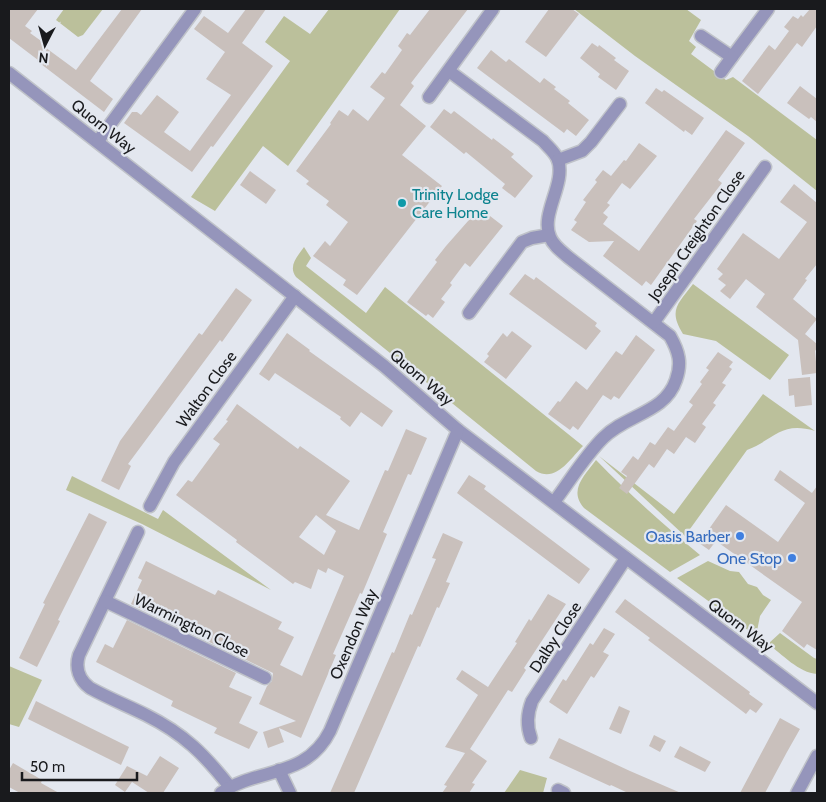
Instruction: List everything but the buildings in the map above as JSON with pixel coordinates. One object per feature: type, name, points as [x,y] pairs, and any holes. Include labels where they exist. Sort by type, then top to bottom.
[{"type":"street","points":[[98,141],[195,9]]},
{"type":"street","points":[[429,97],[493,9]]},
{"type":"street","points":[[721,72],[768,9]]},
{"type":"street","points":[[701,36],[732,57]]},
{"type":"street","points":[[449,71],[543,142],[552,150],[558,160],[558,183],[548,221],[548,235],[522,242],[469,313]]},
{"type":"street","name":"Quorn Way","points":[[9,73],[384,366],[458,430],[817,703]]},
{"type":"street","points":[[558,160],[582,151],[620,104]]},
{"type":"street","name":"Joseph Creighton Close","points":[[654,322],[765,166]]},
{"type":"street","name":"Joseph Creighton Close","points":[[548,235],[554,244],[568,257],[670,336],[678,350],[680,362],[673,389],[665,400],[617,426],[603,438],[554,502]]},
{"type":"street","name":"Walton Close","points":[[150,506],[174,462],[295,296]]},
{"type":"street","name":"Oxendon Way","points":[[225,790],[297,765],[308,759],[318,750],[327,737],[458,430]]},
{"type":"street","points":[[138,532],[78,659],[78,671],[84,682],[95,690],[147,716],[185,739],[206,758],[225,790]]},
{"type":"street","name":"Dalby Close","points":[[531,738],[528,732],[528,717],[532,701],[626,558]]},
{"type":"street","name":"Warmington Close","points":[[106,601],[265,678]]},
{"type":"street","points":[[797,793],[817,756]]},
{"type":"street","points":[[279,770],[290,793]]},
{"type":"green space","points":[[64,9],[103,9],[83,35],[78,37],[56,20]]},
{"type":"green space","points":[[329,9],[400,9],[288,166],[263,146],[215,211],[191,197],[290,61],[265,42],[284,16],[310,34]]},
{"type":"green space","points":[[574,9],[686,9],[701,20],[689,41],[696,47],[691,54],[726,80],[733,77],[817,140],[817,191],[748,136],[635,56]]},
{"type":"green space","points":[[304,247],[311,258],[306,266],[366,313],[385,287],[583,446],[568,463],[556,472],[543,474],[536,471],[296,277],[293,265]]},
{"type":"green space","points":[[693,284],[789,355],[770,380],[716,341],[683,334],[676,319],[677,308],[679,302]]},
{"type":"green space","points":[[763,394],[815,431],[803,428],[786,430],[747,450],[686,537],[599,456],[674,514]]},
{"type":"green space","points":[[596,460],[647,509],[700,555],[670,572],[584,508],[579,501],[578,489],[583,477]]},
{"type":"green space","points":[[72,476],[158,519],[163,510],[271,590],[142,524],[66,490]]},
{"type":"green space","points":[[708,561],[730,571],[739,572],[748,584],[757,587],[763,595],[771,600],[760,616],[756,636],[677,578]]},
{"type":"green space","points":[[780,633],[817,659],[817,674],[797,667],[768,644]]},
{"type":"green space","points":[[9,666],[42,680],[19,727],[9,724]]},
{"type":"green space","points":[[520,770],[547,778],[543,793],[504,793]]},
{"type":"place","name":"Trinity Lodge Care Home","points":[[402,203]]},
{"type":"place","name":"Oasis Barber","points":[[740,536]]},
{"type":"place","name":"One Stop","points":[[792,558]]}]
